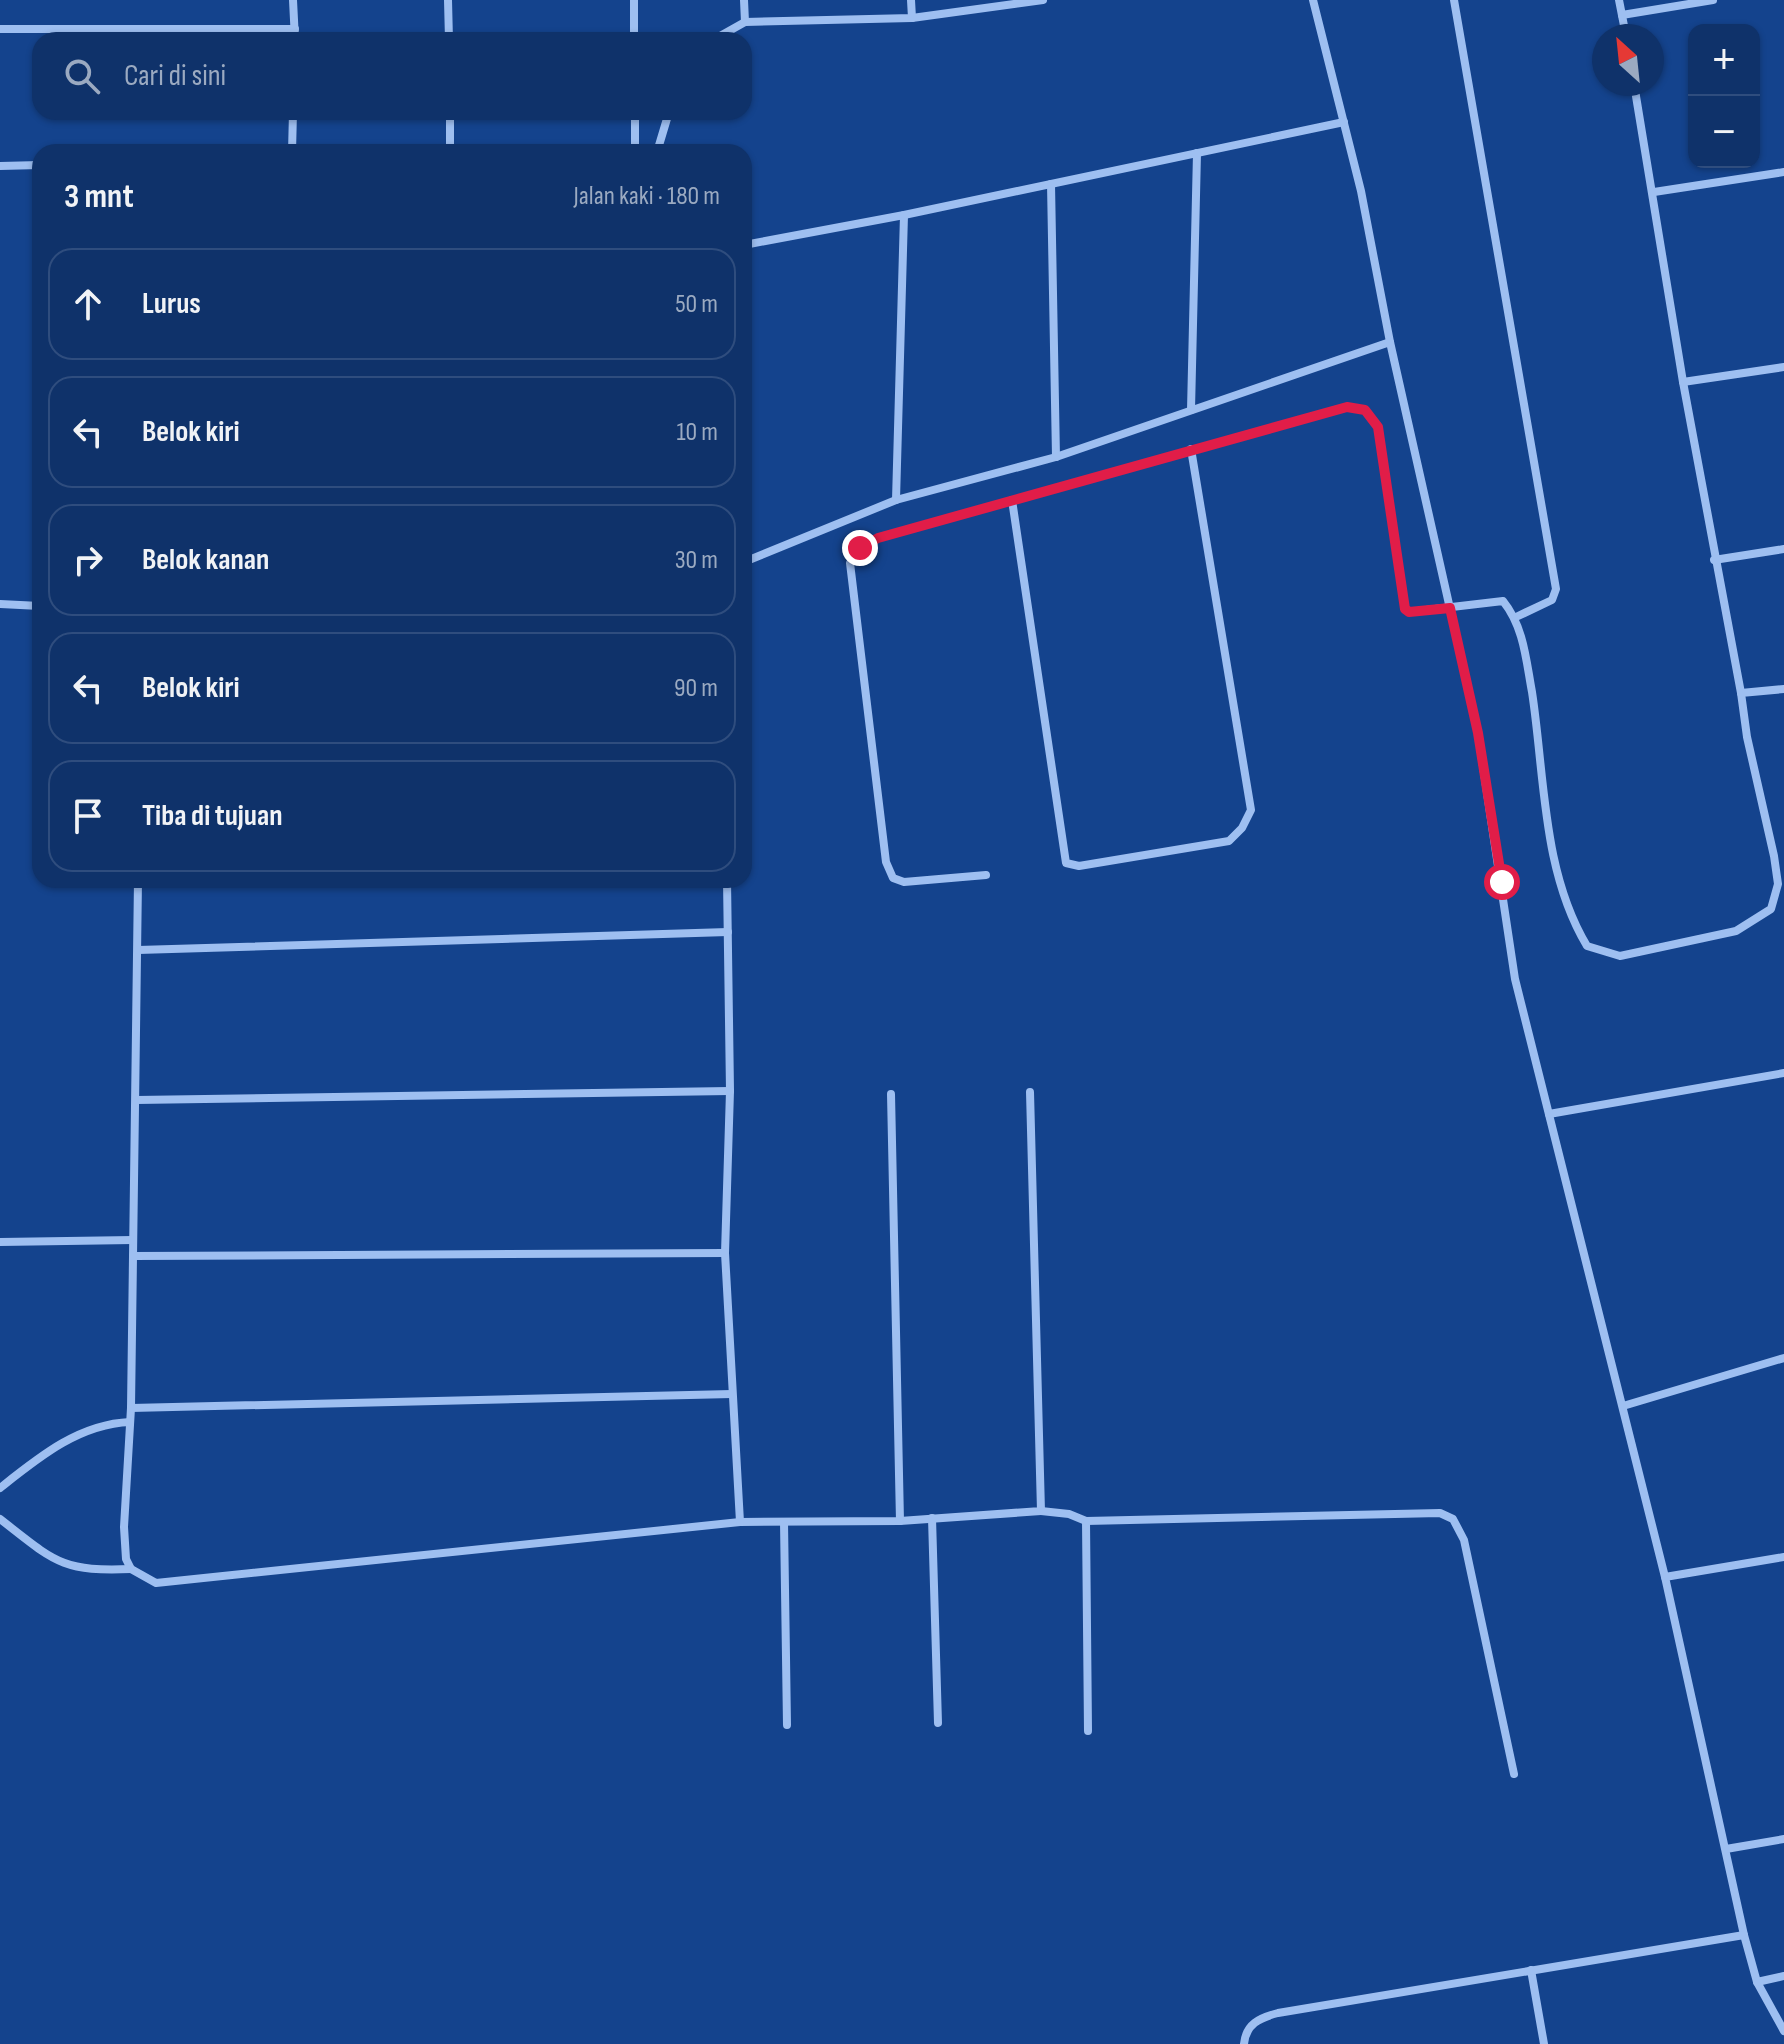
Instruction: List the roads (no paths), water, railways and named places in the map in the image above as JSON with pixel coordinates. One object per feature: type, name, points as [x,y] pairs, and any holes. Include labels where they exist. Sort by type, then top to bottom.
[{"type":"street","points":[[0,29],[295,29],[293,0]]},
{"type":"street","points":[[448,0],[449,32]]},
{"type":"street","points":[[634,0],[634,32]]},
{"type":"street","points":[[744,0],[745,22]]},
{"type":"street","points":[[911,0],[912,18]]},
{"type":"street","points":[[727,32],[745,22],[912,18],[1043,0]]},
{"type":"street","points":[[1313,0],[1344,122],[1478,733],[1515,979],[1665,1577],[1744,1935],[1757,1982],[1784,2031]]},
{"type":"street","points":[[1454,0],[1556,589],[1552,600],[1516,617]]},
{"type":"street","points":[[1619,0],[1624,24]]},
{"type":"street","points":[[1622,15],[1713,0]]},
{"type":"street","points":[[986,875],[904,882],[893,878],[886,862],[850,563],[860,548],[878,538],[1347,407],[1365,410],[1378,427],[1405,609],[1409,612],[1503,601],[1516,617],[1536,721],[1555,872],[1574,924],[1587,946],[1620,956],[1736,931],[1771,909],[1780,872],[1714,560],[1636,96]]},
{"type":"street","points":[[292,144],[293,120]]},
{"type":"street","points":[[450,120],[450,144]]},
{"type":"street","points":[[635,120],[635,144]]},
{"type":"street","points":[[659,144],[667,120]]},
{"type":"street","points":[[752,244],[904,215],[1344,122]]},
{"type":"street","points":[[1191,410],[1197,153]]},
{"type":"street","points":[[0,166],[32,165]]},
{"type":"street","points":[[1654,192],[1784,172]]},
{"type":"street","points":[[1051,184],[1056,457]]},
{"type":"street","points":[[896,500],[904,215]]},
{"type":"street","points":[[752,559],[896,500],[1056,457],[1390,342]]},
{"type":"street","points":[[1683,382],[1784,367]]},
{"type":"street","points":[[1012,500],[1066,863],[1079,866],[1229,841],[1242,828],[1251,810],[1191,449]]},
{"type":"street","points":[[1714,560],[1784,549]]},
{"type":"street","points":[[0,604],[32,606]]},
{"type":"street","points":[[1741,693],[1784,689]]},
{"type":"street","points":[[131,1569],[126,1559],[124,1527],[131,1408],[138,888]]},
{"type":"street","points":[[727,888],[730,1091],[725,1253],[740,1522]]},
{"type":"street","points":[[138,950],[728,932]]},
{"type":"street","points":[[1549,1114],[1784,1073]]},
{"type":"street","points":[[136,1100],[730,1091]]},
{"type":"street","points":[[1030,1092],[1041,1511]]},
{"type":"street","points":[[891,1094],[900,1521]]},
{"type":"street","points":[[0,1242],[133,1240]]},
{"type":"street","points":[[133,1256],[725,1253]]},
{"type":"street","points":[[1623,1406],[1784,1358]]},
{"type":"street","points":[[131,1408],[732,1394]]},
{"type":"street","points":[[0,1488],[52,1449],[82,1432],[107,1423],[130,1422]]},
{"type":"street","points":[[0,1519],[47,1555],[70,1568],[131,1569],[156,1583],[740,1522],[900,1521],[1041,1511],[1069,1514],[1086,1521],[1440,1513],[1453,1519],[1464,1540],[1514,1774]]},
{"type":"street","points":[[932,1518],[938,1723]]},
{"type":"street","points":[[1086,1521],[1088,1731]]},
{"type":"street","points":[[784,1522],[787,1725]]},
{"type":"street","points":[[1665,1577],[1784,1557]]},
{"type":"street","points":[[1726,1849],[1784,1839]]},
{"type":"street","points":[[1244,2044],[1246,2031],[1254,2022],[1278,2013],[1744,1935]]},
{"type":"street","points":[[1531,1970],[1544,2044]]},
{"type":"street","points":[[1757,1982],[1784,1976]]}]
